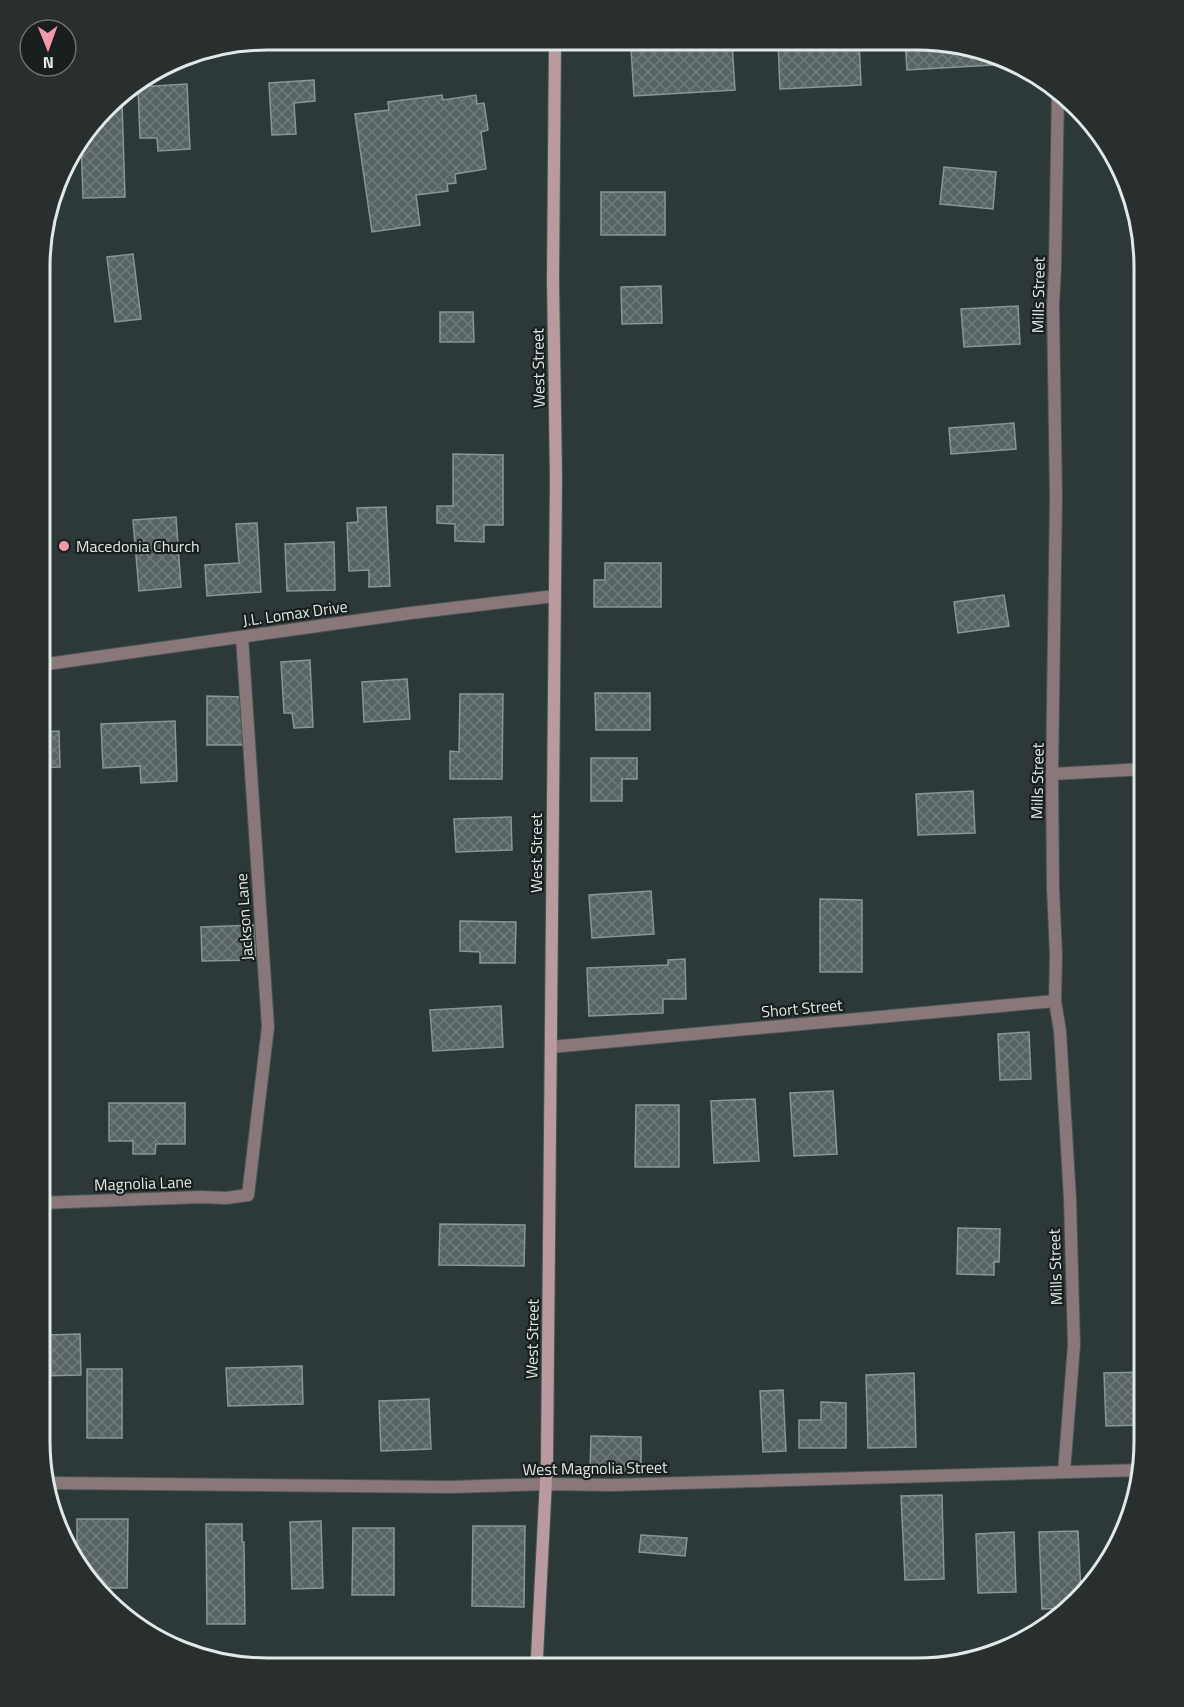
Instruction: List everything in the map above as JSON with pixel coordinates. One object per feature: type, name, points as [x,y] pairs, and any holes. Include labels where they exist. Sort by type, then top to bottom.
[{"type":"street","name":"West Street","points":[[538,1658],[546,1484],[551,1047],[555,596],[553,280],[555,50]]},
{"type":"street","name":"Mills Street","points":[[1058,100],[1053,306],[1056,508],[1052,774],[1055,1001],[1060,1031],[1070,1199],[1074,1345],[1064,1472]]},
{"type":"street","name":"J.L. Lomax Drive","points":[[50,664],[411,613],[555,596]]},
{"type":"street","name":"Jackson Lane","points":[[242,637],[268,1028],[248,1195]]},
{"type":"street","points":[[1052,774],[1135,770]]},
{"type":"street","name":"Short Street","points":[[551,1047],[1055,1001]]},
{"type":"street","name":"Magnolia Lane","points":[[50,1203],[226,1198],[248,1195]]},
{"type":"street","name":"West Magnolia Street","points":[[54,1483],[450,1487],[546,1484],[612,1485],[1133,1470]]},
{"type":"building","points":[[631,50],[732,50],[735,90],[634,96]]},
{"type":"building","points":[[778,50],[859,50],[861,85],[780,89]]},
{"type":"building","points":[[906,50],[946,51],[997,65],[907,70]]},
{"type":"building","points":[[314,80],[315,101],[294,103],[296,134],[272,135],[269,83]]},
{"type":"building","points":[[187,84],[190,149],[158,151],[157,138],[140,138],[138,91],[145,87]]},
{"type":"building","points":[[442,95],[443,100],[476,95],[477,104],[484,103],[488,130],[481,132],[486,169],[455,174],[456,183],[447,184],[448,191],[416,195],[420,225],[372,232],[355,114],[389,110],[388,102]]},
{"type":"building","points":[[122,104],[125,197],[83,198],[81,154],[94,134]]},
{"type":"building","points":[[944,167],[996,172],[993,209],[940,204]]},
{"type":"building","points":[[601,192],[665,192],[665,235],[601,235]]},
{"type":"building","points":[[133,254],[141,319],[115,322],[107,257]]},
{"type":"building","points":[[661,286],[662,323],[622,324],[621,287]]},
{"type":"building","points":[[1018,306],[1020,344],[964,347],[961,309]]},
{"type":"building","points":[[440,312],[473,312],[474,342],[440,342]]},
{"type":"building","points":[[1014,423],[1016,449],[951,454],[949,428]]},
{"type":"building","points":[[453,454],[503,455],[503,525],[484,525],[484,542],[455,541],[455,524],[437,523],[437,506],[453,506]]},
{"type":"building","points":[[386,507],[390,586],[369,587],[369,570],[349,571],[347,523],[358,522],[357,508]]},
{"type":"building","points":[[176,517],[181,587],[139,591],[133,520]]},
{"type":"building","points":[[257,523],[261,592],[207,596],[205,565],[239,563],[236,524]]},
{"type":"building","points":[[334,542],[335,590],[287,591],[285,544]]},
{"type":"building","points":[[605,563],[661,563],[661,607],[594,607],[594,580],[605,580]]},
{"type":"building","points":[[1004,595],[1009,626],[958,633],[954,602]]},
{"type":"building","points":[[310,660],[313,727],[294,728],[292,713],[284,713],[281,662]]},
{"type":"building","points":[[407,679],[410,719],[364,722],[362,682]]},
{"type":"building","points":[[595,693],[650,693],[650,730],[596,730]]},
{"type":"building","points":[[460,694],[503,694],[502,779],[450,779],[450,751],[459,752]]},
{"type":"building","points":[[207,696],[244,697],[244,745],[207,745]]},
{"type":"building","points":[[175,721],[177,781],[141,783],[140,766],[103,768],[101,724]]},
{"type":"building","points":[[50,731],[59,731],[60,767],[50,768]]},
{"type":"building","points":[[591,758],[637,758],[637,779],[622,779],[622,801],[591,801]]},
{"type":"building","points":[[973,791],[975,833],[918,835],[916,794]]},
{"type":"building","points":[[511,817],[512,850],[456,852],[454,819]]},
{"type":"building","points":[[651,891],[654,934],[592,938],[589,895]]},
{"type":"building","points":[[820,899],[862,900],[862,972],[820,972]]},
{"type":"building","points":[[460,921],[516,922],[515,963],[480,963],[480,952],[460,951]]},
{"type":"building","points":[[255,925],[256,960],[202,961],[201,927]]},
{"type":"building","points":[[685,959],[686,999],[663,999],[663,1013],[589,1016],[587,968],[668,965],[668,960]]},
{"type":"building","points":[[501,1006],[503,1047],[433,1051],[430,1010]]},
{"type":"building","points":[[1029,1032],[1031,1079],[1000,1080],[998,1034]]},
{"type":"building","points":[[833,1091],[837,1154],[794,1156],[790,1093]]},
{"type":"building","points":[[755,1099],[759,1161],[714,1163],[711,1101]]},
{"type":"building","points":[[109,1103],[185,1103],[185,1144],[156,1144],[155,1154],[133,1154],[133,1141],[109,1141]]},
{"type":"building","points":[[636,1105],[679,1105],[679,1167],[635,1167]]},
{"type":"building","points":[[440,1224],[525,1225],[524,1266],[439,1265]]},
{"type":"building","points":[[958,1228],[1000,1229],[999,1262],[994,1262],[994,1275],[957,1274]]},
{"type":"building","points":[[80,1334],[81,1375],[50,1376],[50,1335]]},
{"type":"building","points":[[302,1366],[303,1404],[228,1406],[226,1368]]},
{"type":"building","points":[[87,1369],[122,1369],[122,1438],[87,1438]]},
{"type":"building","points":[[1135,1372],[1135,1425],[1106,1426],[1104,1373]]},
{"type":"building","points":[[914,1373],[916,1447],[868,1448],[866,1375]]},
{"type":"building","points":[[783,1390],[786,1451],[763,1452],[760,1391]]},
{"type":"building","points":[[429,1399],[431,1449],[381,1451],[379,1401]]},
{"type":"building","points":[[821,1402],[846,1403],[846,1448],[799,1448],[799,1420],[821,1420]]},
{"type":"building","points":[[591,1436],[641,1437],[641,1472],[590,1472]]},
{"type":"building","points":[[942,1495],[944,1579],[905,1580],[901,1496]]},
{"type":"building","points":[[77,1519],[128,1519],[127,1588],[107,1588],[94,1573],[77,1545]]},
{"type":"building","points":[[321,1521],[323,1588],[292,1589],[290,1522]]},
{"type":"building","points":[[206,1524],[242,1524],[245,1624],[207,1624]]},
{"type":"building","points":[[473,1526],[525,1526],[524,1607],[472,1606]]},
{"type":"building","points":[[353,1528],[394,1528],[394,1595],[352,1595]]},
{"type":"building","points":[[1078,1531],[1080,1585],[1055,1609],[1042,1609],[1039,1532]]},
{"type":"building","points":[[1014,1532],[1016,1592],[978,1593],[976,1534]]},
{"type":"building","points":[[641,1535],[687,1538],[685,1556],[639,1552]]},
{"type":"place","name":"Macedonia Church","points":[[64,546]]}]
